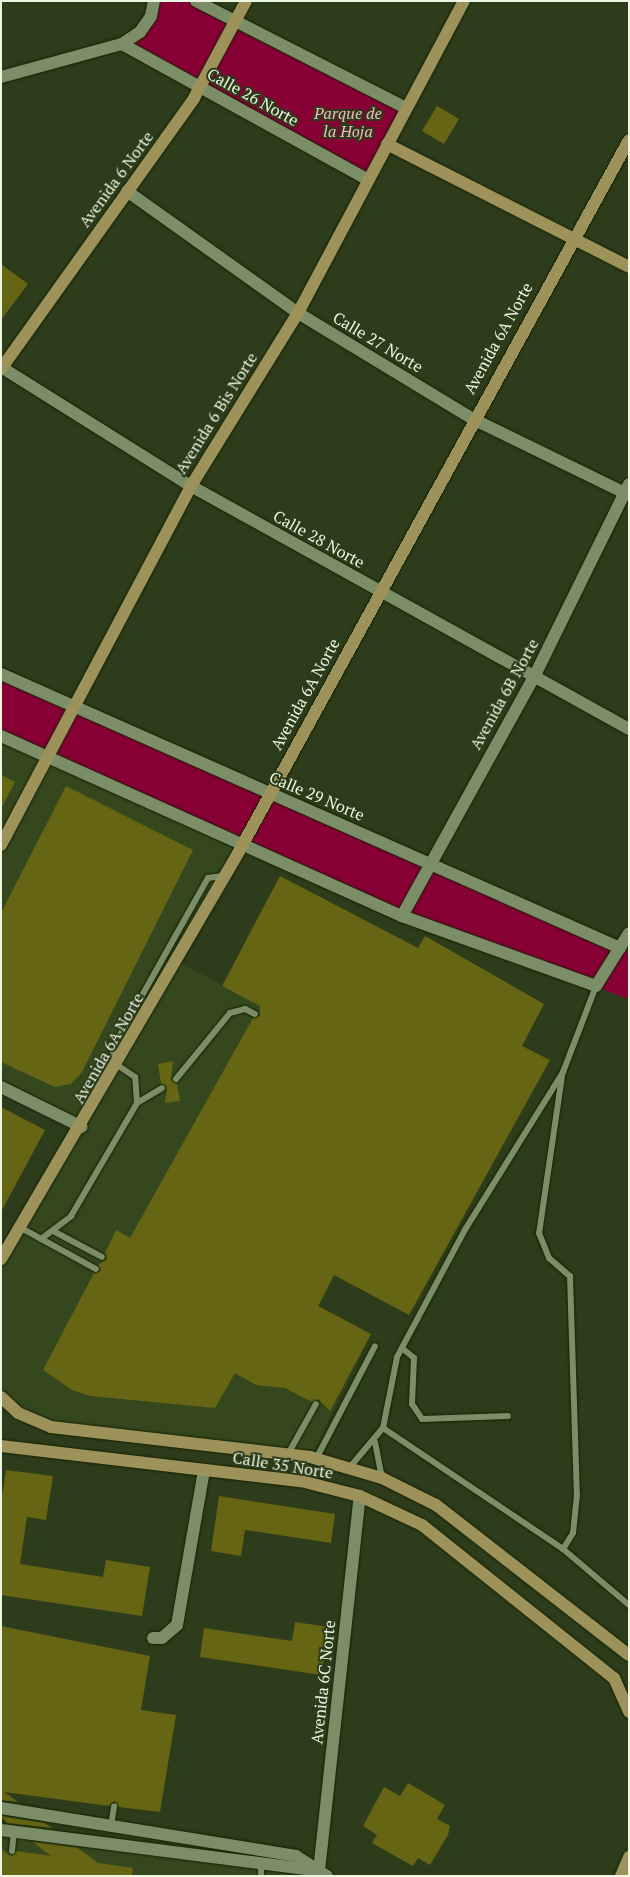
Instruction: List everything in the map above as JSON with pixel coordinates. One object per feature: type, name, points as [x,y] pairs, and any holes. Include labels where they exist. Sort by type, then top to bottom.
[{"type":"street","points":[[1,77],[122,44],[140,32],[151,16],[154,1]]},
{"type":"street","points":[[196,1],[406,108]]},
{"type":"street","name":"Avenida 6 Norte","points":[[2,366],[201,86],[246,1]]},
{"type":"street","name":"Avenida 6 Bis Norte","points":[[1,845],[191,486],[298,313],[367,178],[464,1]]},
{"type":"street","name":"Calle 26 Norte","points":[[122,44],[367,178]]},
{"type":"street","name":"Avenida 6A Norte","points":[[1,1259],[15,1241],[82,1127],[242,844],[572,238],[629,140]]},
{"type":"street","points":[[386,144],[629,267]]},
{"type":"street","name":"Calle 27 Norte","points":[[127,191],[298,313],[473,419],[628,491]]},
{"type":"street","name":"Calle 28 Norte","points":[[2,366],[191,486],[532,679],[629,729]]},
{"type":"street","name":"Avenida 6B Norte","points":[[402,916],[429,862],[532,679],[628,491]]},
{"type":"street","name":"Calle 29 Norte","points":[[1,674],[72,709],[429,862],[620,948]]},
{"type":"street","points":[[1,736],[402,916],[596,986],[629,933]]},
{"type":"street","points":[[1,1087],[82,1127]]},
{"type":"street","points":[[1,1241],[15,1241]]},
{"type":"street","name":"Calle 35 Norte","points":[[1,1397],[34,1421],[70,1431],[288,1454],[350,1467],[382,1478],[436,1505],[629,1655]]},
{"type":"street","name":"Calle 35 Norte","points":[[1,1446],[301,1481],[360,1496],[422,1525],[614,1678],[629,1712]]},
{"type":"street","points":[[153,1638],[162,1638],[177,1624],[204,1471]]},
{"type":"street","name":"Avenida 6C Norte","points":[[323,1873],[360,1496]]},
{"type":"street","points":[[1,1808],[296,1856],[323,1873]]},
{"type":"street","points":[[7,1831],[261,1871],[323,1873]]},
{"type":"street","points":[[621,1876],[629,1857]]},
{"type":"lane","points":[[350,1467],[375,1442],[383,1428],[402,1348],[466,1228],[563,1072],[596,986]]},
{"type":"lane","points":[[176,1079],[230,1013],[245,1009],[255,1014]]},
{"type":"lane","points":[[117,1065],[135,1077],[137,1103]]},
{"type":"lane","points":[[563,1072],[539,1233],[549,1258],[570,1276],[577,1494],[573,1533],[563,1549]]},
{"type":"lane","points":[[41,1239],[55,1232],[77,1207],[137,1103],[162,1088]]},
{"type":"lane","points":[[22,1229],[96,1269]]},
{"type":"lane","points":[[55,1232],[102,1258]]},
{"type":"lane","points":[[316,1459],[375,1346]]},
{"type":"lane","points":[[402,1348],[414,1358],[412,1404],[422,1420],[508,1416]]},
{"type":"lane","points":[[288,1454],[316,1404]]},
{"type":"lane","points":[[383,1428],[563,1549],[629,1605]]},
{"type":"lane","points":[[375,1442],[382,1478]]},
{"type":"lane","points":[[111,1826],[114,1806]]},
{"type":"lane","points":[[7,1831],[12,1851]]},
{"type":"shaded area","points":[[1,736],[242,845],[177,961],[305,1030],[335,1275],[319,1306],[371,1334],[310,1457],[51,1427],[1,1397],[1,1259],[82,1127],[1,1087]]},
{"type":"shaded area","points":[[1,1830],[327,1876],[1,1876]]},
{"type":"green space","name":"Parque de la Hoja","points":[[154,1],[196,1],[406,108],[367,179],[122,44],[140,32]]},
{"type":"green space","points":[[1,674],[629,951],[629,999],[402,916],[1,736]]},
{"type":"building","points":[[437,106],[459,119],[444,144],[422,131]]},
{"type":"building","points":[[1,264],[28,284],[1,320]]},
{"type":"building","points":[[1,775],[15,782],[1,809]]},
{"type":"building","points":[[66,786],[193,850],[82,1072],[71,1084],[55,1087],[1,1062],[1,913]]},
{"type":"building","points":[[280,876],[418,948],[425,936],[544,1004],[522,1046],[550,1060],[409,1315],[334,1275],[318,1306],[371,1334],[330,1411],[318,1399],[312,1402],[285,1388],[256,1385],[235,1373],[215,1408],[90,1396],[72,1390],[43,1370],[94,1273],[101,1271],[98,1265],[107,1259],[105,1253],[116,1230],[130,1238],[253,1018],[260,1016],[260,1006],[222,986]]},
{"type":"building","points":[[173,1061],[171,1080],[177,1084],[180,1101],[165,1103],[167,1087],[161,1083],[158,1064]]},
{"type":"building","points":[[1,1107],[45,1130],[1,1212]]},
{"type":"building","points":[[6,1470],[53,1476],[46,1520],[27,1517],[20,1564],[103,1577],[106,1560],[150,1567],[142,1616],[1,1595],[1,1503]]},
{"type":"building","points":[[219,1496],[335,1514],[331,1543],[245,1530],[241,1556],[211,1551]]},
{"type":"building","points":[[295,1622],[329,1627],[321,1675],[200,1657],[204,1628],[292,1641]]},
{"type":"building","points":[[1,1626],[150,1656],[141,1710],[176,1715],[160,1812],[119,1807],[114,1801],[109,1806],[4,1792],[18,1802],[1,1800]]},
{"type":"building","points":[[408,1783],[445,1805],[437,1819],[450,1826],[448,1835],[430,1865],[418,1858],[413,1866],[372,1843],[377,1835],[363,1826],[384,1787],[400,1796]]},
{"type":"building","points":[[1,1816],[45,1823],[52,1828],[7,1823]]},
{"type":"building","points":[[33,1842],[78,1848],[98,1863],[133,1868],[132,1876],[1,1876],[1,1849],[11,1856],[17,1851],[51,1856]]}]
